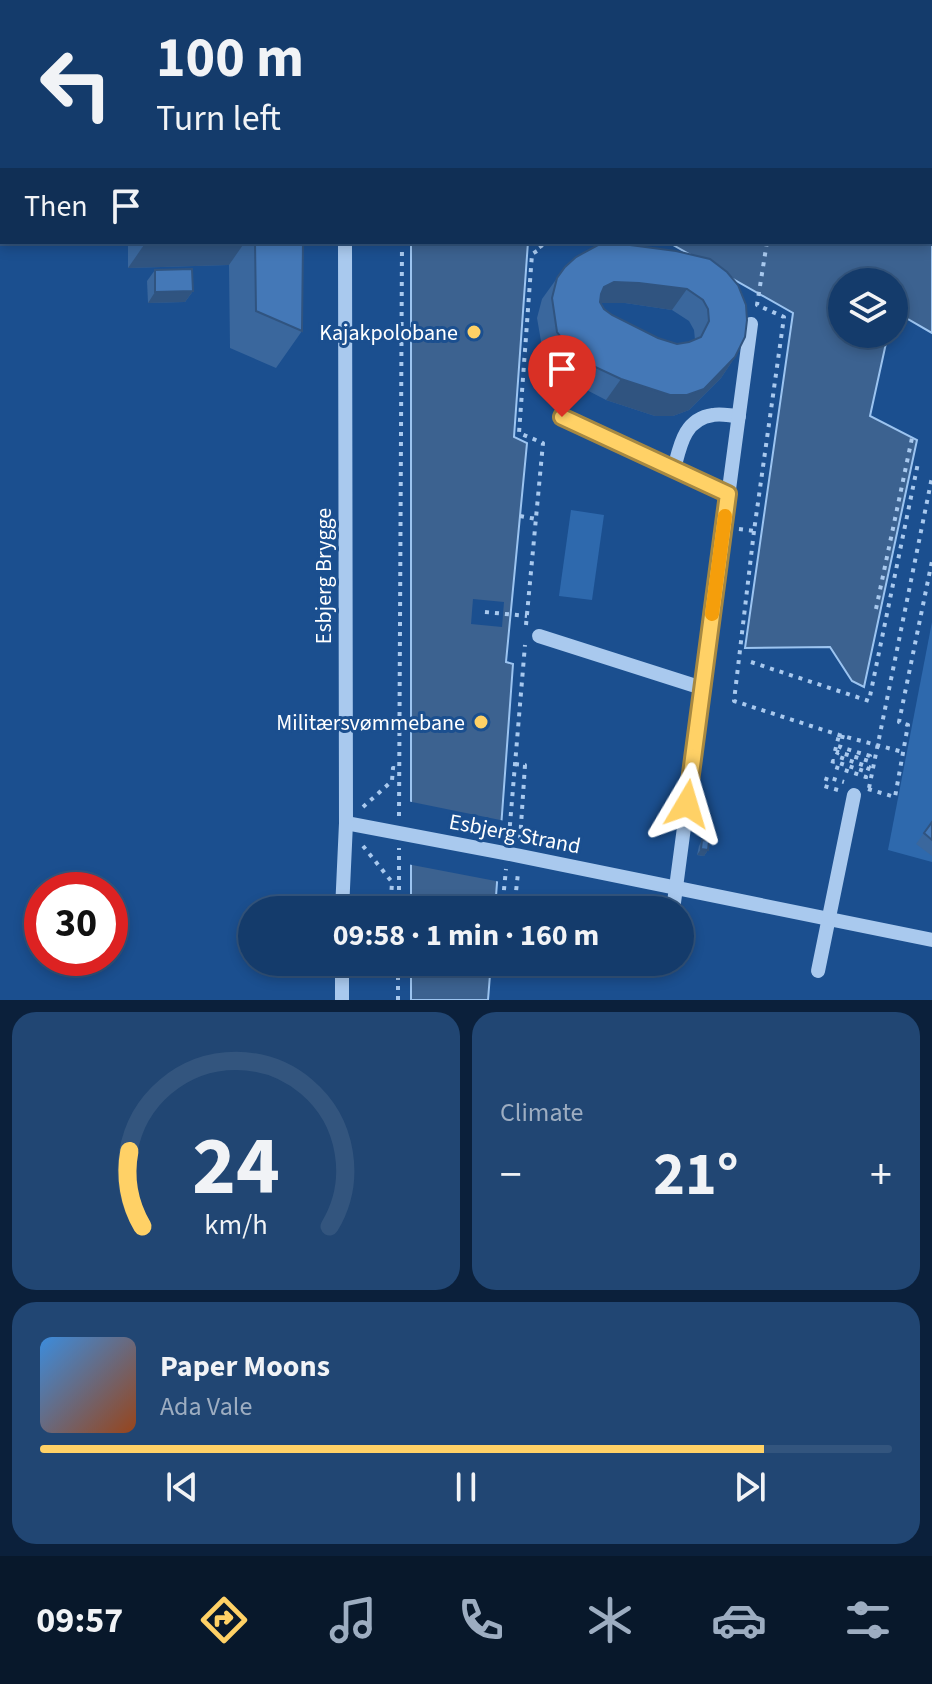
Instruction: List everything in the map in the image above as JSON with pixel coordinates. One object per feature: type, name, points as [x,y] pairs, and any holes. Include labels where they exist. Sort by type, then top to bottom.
[{"type":"street","name":"Esbjerg Brygge","points":[[343,896],[346,823],[345,244]]},
{"type":"street","points":[[675,896],[751,324]]},
{"type":"street","points":[[674,469],[684,435],[695,420],[713,414],[739,416]]},
{"type":"street","points":[[562,417],[728,494]]},
{"type":"street","points":[[532,633],[702,688]]},
{"type":"street","points":[[818,971],[853,790]]},
{"type":"street","name":"Esbjerg Strand","points":[[346,823],[932,940]]},
{"type":"street","points":[[342,976],[342,1000]]},
{"type":"path","points":[[399,896],[396,832],[400,769],[402,244]]},
{"type":"path","points":[[532,633],[527,616],[543,443],[519,433],[532,254],[542,248],[539,244]]},
{"type":"path","points":[[767,244],[757,305],[784,317],[734,701],[903,752]]},
{"type":"path","points":[[876,609],[912,438]]},
{"type":"path","points":[[751,662],[869,701],[918,463]]},
{"type":"path","points":[[870,775],[879,745],[932,477]]},
{"type":"path","points":[[520,516],[536,519]]},
{"type":"path","points":[[724,526],[754,531]]},
{"type":"path","points":[[841,735],[832,766],[866,777],[863,788],[895,797],[908,725],[899,722],[932,561]]},
{"type":"path","points":[[485,612],[527,616]]},
{"type":"path","points":[[509,837],[525,645]]},
{"type":"path","points":[[841,735],[840,747],[873,757]]},
{"type":"path","points":[[836,751],[869,761],[873,757]]},
{"type":"path","points":[[836,751],[836,756],[869,767],[870,775]]},
{"type":"path","points":[[833,761],[870,775]]},
{"type":"path","points":[[515,764],[525,765],[516,896]]},
{"type":"path","points":[[391,896],[392,882],[346,823],[392,781],[393,768],[400,769]]},
{"type":"path","points":[[827,777],[853,790],[824,786],[827,777]]},
{"type":"path","points":[[503,896],[506,866]]},
{"type":"path","points":[[398,976],[398,1000]]},
{"type":"shaded area","points":[[411,244],[528,244],[514,437],[527,443],[506,662],[513,664],[496,896],[411,896]]},
{"type":"shaded area","points":[[647,244],[932,244],[932,333],[908,319],[908,268],[828,268],[828,348],[885,348],[870,416],[917,440],[864,687],[852,681],[830,647],[745,648],[793,313],[673,245]]},
{"type":"shaded area","points":[[571,510],[604,515],[592,600],[559,596]]},
{"type":"shaded area","points":[[932,622],[932,862],[888,850]]},
{"type":"shaded area","points":[[411,976],[490,976],[488,1000],[411,1000]]},
{"type":"pier","points":[[473,599],[504,602],[502,627],[471,624]]},
{"type":"pier","points":[[407,801],[505,821],[501,882],[407,864]]},
{"type":"building","points":[[255,244],[303,244],[302,331],[256,311]]},
{"type":"building","points":[[598,245],[630,245],[710,259],[738,285],[746,305],[745,337],[735,357],[704,389],[687,395],[670,395],[593,366],[568,346],[557,332],[552,298],[557,278],[576,257]],"holes":[[[614,282],[687,289],[703,300],[709,321],[701,337],[677,344],[658,338],[604,309],[600,302],[604,287]]]},
{"type":"building","points":[[192,269],[193,291],[155,292],[155,270]]},
{"type":"building","points":[[932,822],[932,840],[924,833]]},
{"type":"building","points":[[702,840],[709,841],[708,850],[701,849]]},
{"type":"slow traffic","points":[[712,614],[725,516]]},
{"type":"place","name":"Kajakpolobane","points":[[474,332]]},
{"type":"place","name":"Militærsvømmebane","points":[[481,722]]},
{"type":"route","points":[[562,417],[728,494],[687,804]]}]
